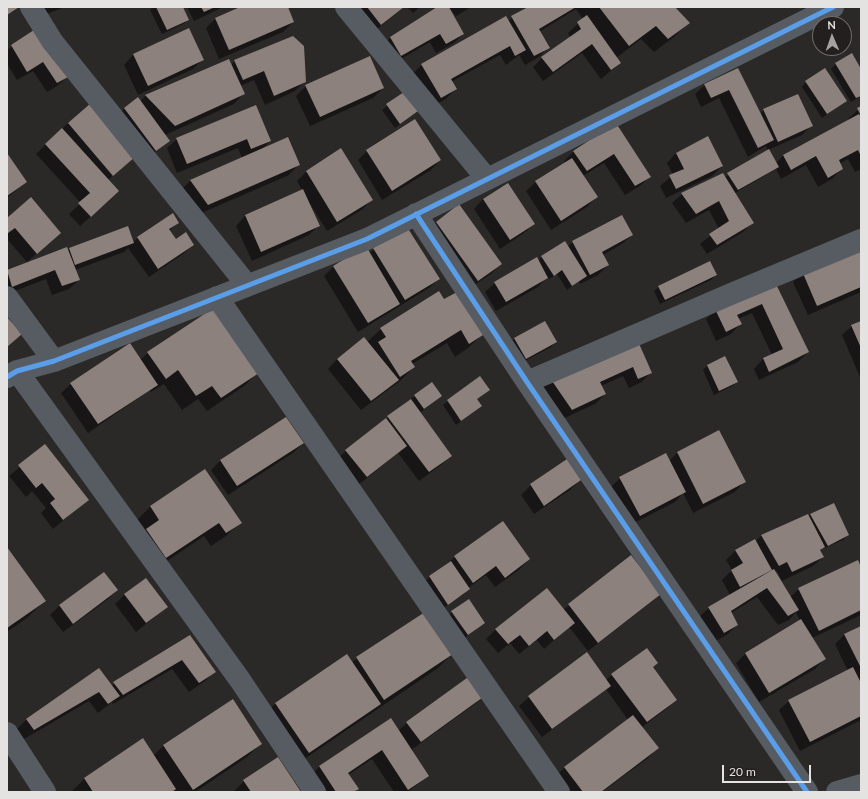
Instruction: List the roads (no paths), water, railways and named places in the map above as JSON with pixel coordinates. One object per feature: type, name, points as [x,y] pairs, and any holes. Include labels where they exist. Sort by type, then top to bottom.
[{"type":"street","points":[[31,7],[57,47],[247,285]]},
{"type":"street","points":[[346,7],[487,179]]},
{"type":"street","points":[[315,792],[240,680],[12,374],[54,360],[367,239],[832,7]]},
{"type":"street","points":[[416,214],[527,382],[807,792]]},
{"type":"street","points":[[527,382],[861,240]]},
{"type":"street","points":[[216,297],[559,792]]},
{"type":"street","points":[[7,298],[54,360]]},
{"type":"street","points":[[7,733],[45,792]]},
{"type":"street","points":[[837,792],[861,785]]}]
